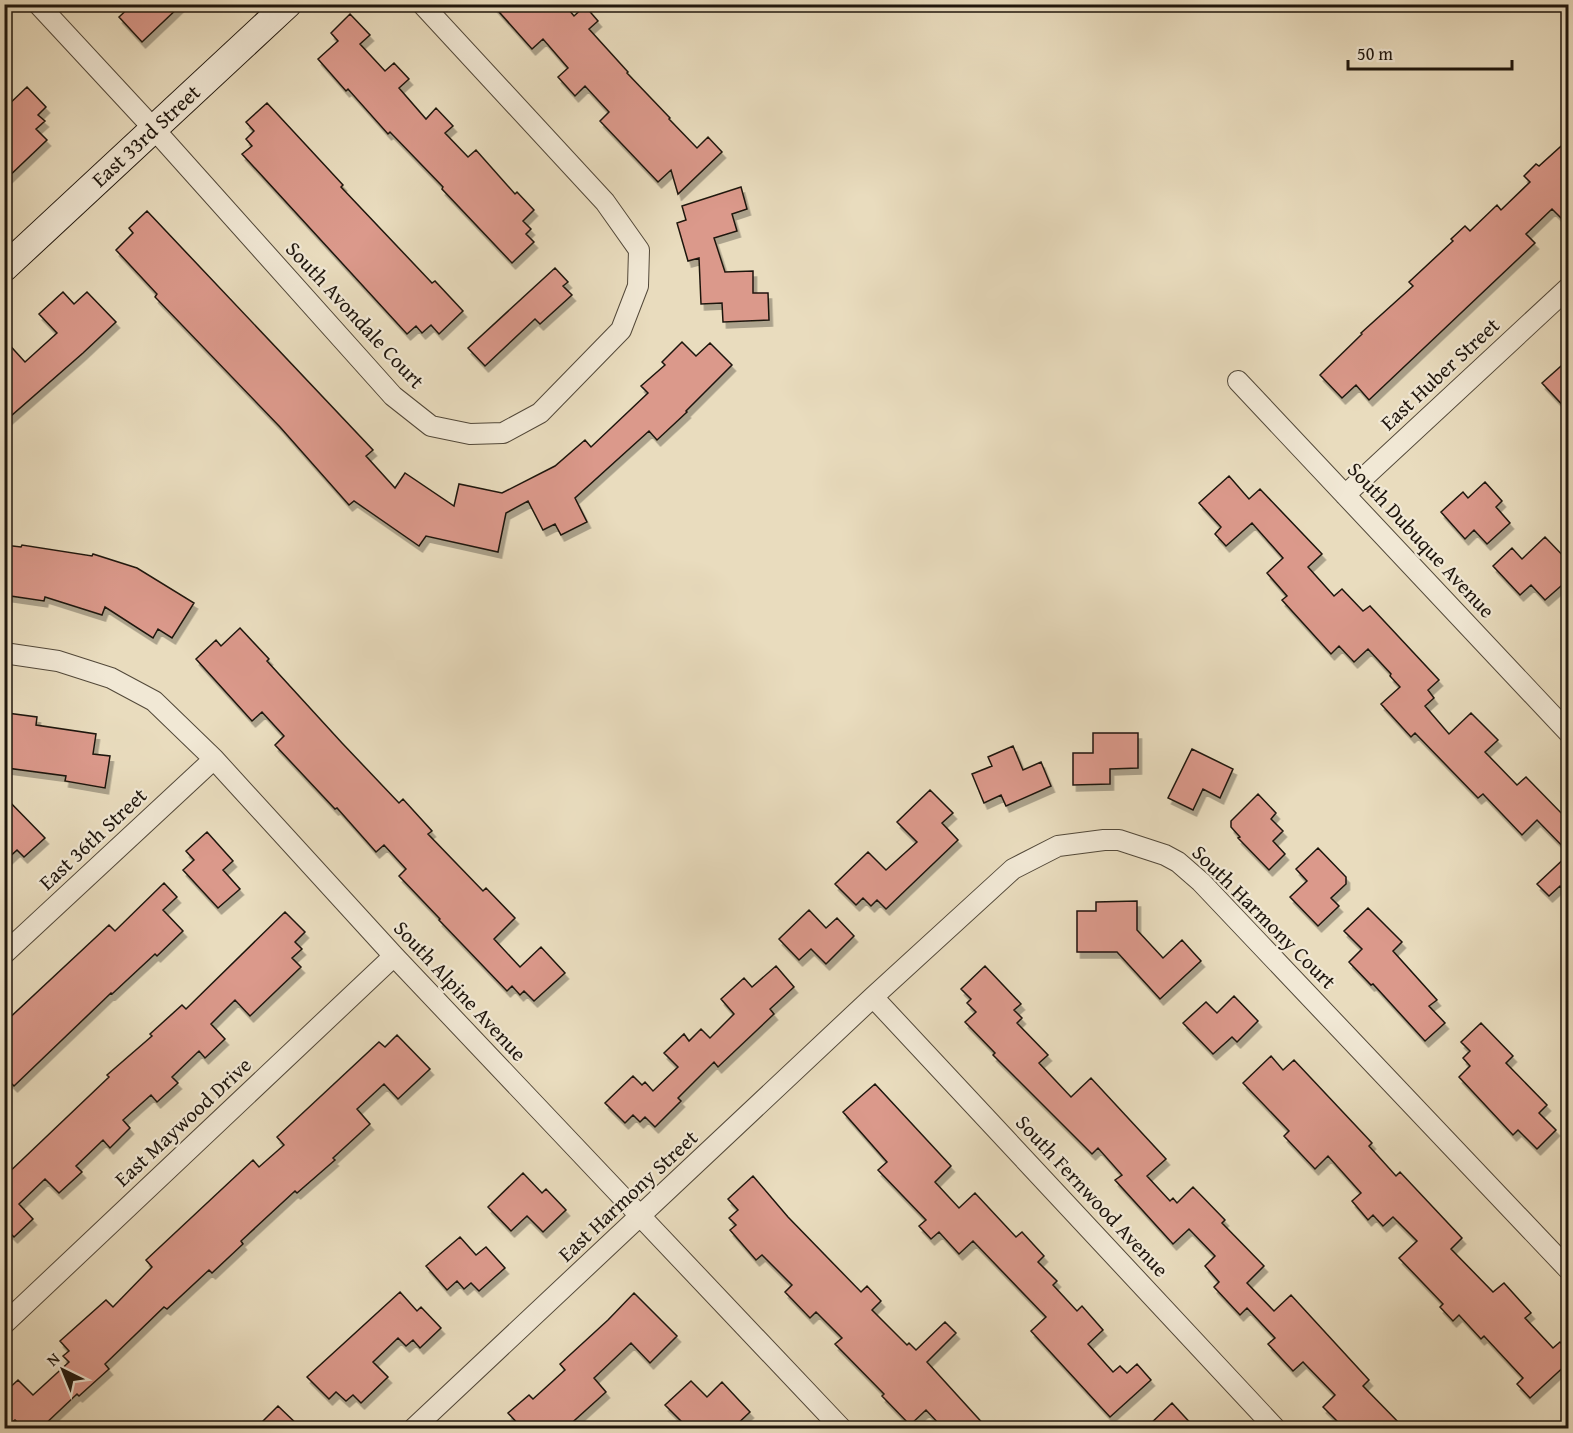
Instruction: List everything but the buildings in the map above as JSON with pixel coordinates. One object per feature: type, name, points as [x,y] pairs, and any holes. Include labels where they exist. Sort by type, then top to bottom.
[{"type":"street","name":"South Avondale Court","points":[[38,4],[154,129],[393,396],[431,426],[470,434],[503,433],[540,413],[621,330],[638,286],[639,250],[605,202],[422,4]]},
{"type":"street","name":"East 33rd Street","points":[[4,268],[288,4]]},
{"type":"street","name":"East Huber Street","points":[[1345,495],[1569,288]]},
{"type":"street","name":"South Dubuque Avenue","points":[[1238,381],[1569,732]]},
{"type":"street","name":"South Alpine Avenue","points":[[4,653],[58,661],[111,678],[153,701],[214,759],[394,956],[842,1428]]},
{"type":"street","name":"East 36th Street","points":[[4,954],[214,759]]},
{"type":"street","name":"South Harmony Court","points":[[873,997],[1013,869],[1036,856],[1058,846],[1104,840],[1119,840],[1136,844],[1165,855],[1178,862],[1201,882],[1569,1269]]},
{"type":"street","name":"East Maywood Drive","points":[[4,1324],[394,956]]},
{"type":"street","name":"East Harmony Street","points":[[414,1428],[873,997]]},
{"type":"street","name":"South Fernwood Avenue","points":[[873,997],[1275,1428]]}]
